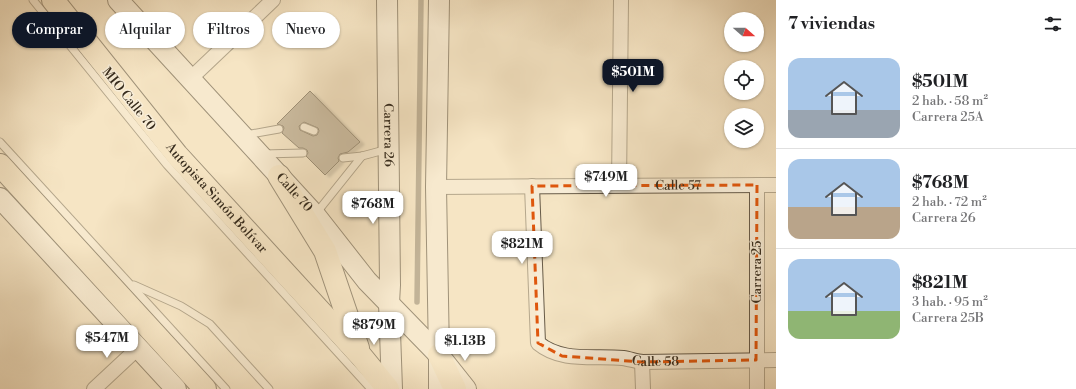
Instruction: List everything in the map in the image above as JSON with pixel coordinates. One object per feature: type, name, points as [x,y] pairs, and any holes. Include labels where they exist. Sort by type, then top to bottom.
[{"type":"highway","name":"Autopista Simón Bolívar","points":[[53,0],[177,155],[361,356],[388,389]]},
{"type":"highway","points":[[0,165],[205,389]]},
{"type":"highway","points":[[279,176],[325,251],[361,356]]},
{"type":"highway","points":[[439,355],[455,389]]},
{"type":"street","name":"Calle 70","points":[[118,0],[316,216],[367,281],[439,355],[466,389]]},
{"type":"street","points":[[190,79],[274,0]]},
{"type":"street","name":"Carrera 26","points":[[387,0],[389,302],[392,389]]},
{"type":"street","points":[[439,0],[436,187],[439,389]]},
{"type":"street","points":[[619,185],[621,0]]},
{"type":"street","name":"Carrera 25","points":[[756,389],[757,185]]},
{"type":"street","name":"Calle 57","points":[[436,187],[776,185]]},
{"type":"street","name":"Calle 58","points":[[532,186],[538,343],[547,350],[562,356],[623,358],[642,362],[776,360]]},
{"type":"street","points":[[0,198],[176,389]]},
{"type":"street","points":[[94,389],[138,348]]},
{"type":"street","points":[[642,362],[643,389]]},
{"type":"lane","name":"MIO Calle 70","points":[[33,0],[167,165],[371,389]]},
{"type":"lane","points":[[304,127],[314,131]]},
{"type":"lane","points":[[242,136],[279,129]]},
{"type":"lane","points":[[0,142],[226,389]]},
{"type":"lane","points":[[343,158],[362,156],[388,148]]},
{"type":"lane","points":[[260,155],[303,152]]},
{"type":"lane","points":[[316,216],[322,206],[362,156]]},
{"type":"lane","points":[[130,284],[181,306],[210,324],[269,389]]},
{"type":"highlighted area","points":[[757,185],[756,360],[642,362],[562,356],[538,343],[532,186]]},
{"type":"building","points":[[310,91],[360,142],[348,152],[340,154],[338,158],[339,161],[325,175],[306,156],[308,153],[307,150],[299,148],[282,133],[284,128],[283,126],[277,124]],"holes":[[[304,122],[318,128],[319,131],[317,135],[313,136],[300,130],[299,126]]]},
{"type":"waterway","points":[[417,302],[421,0]]}]
